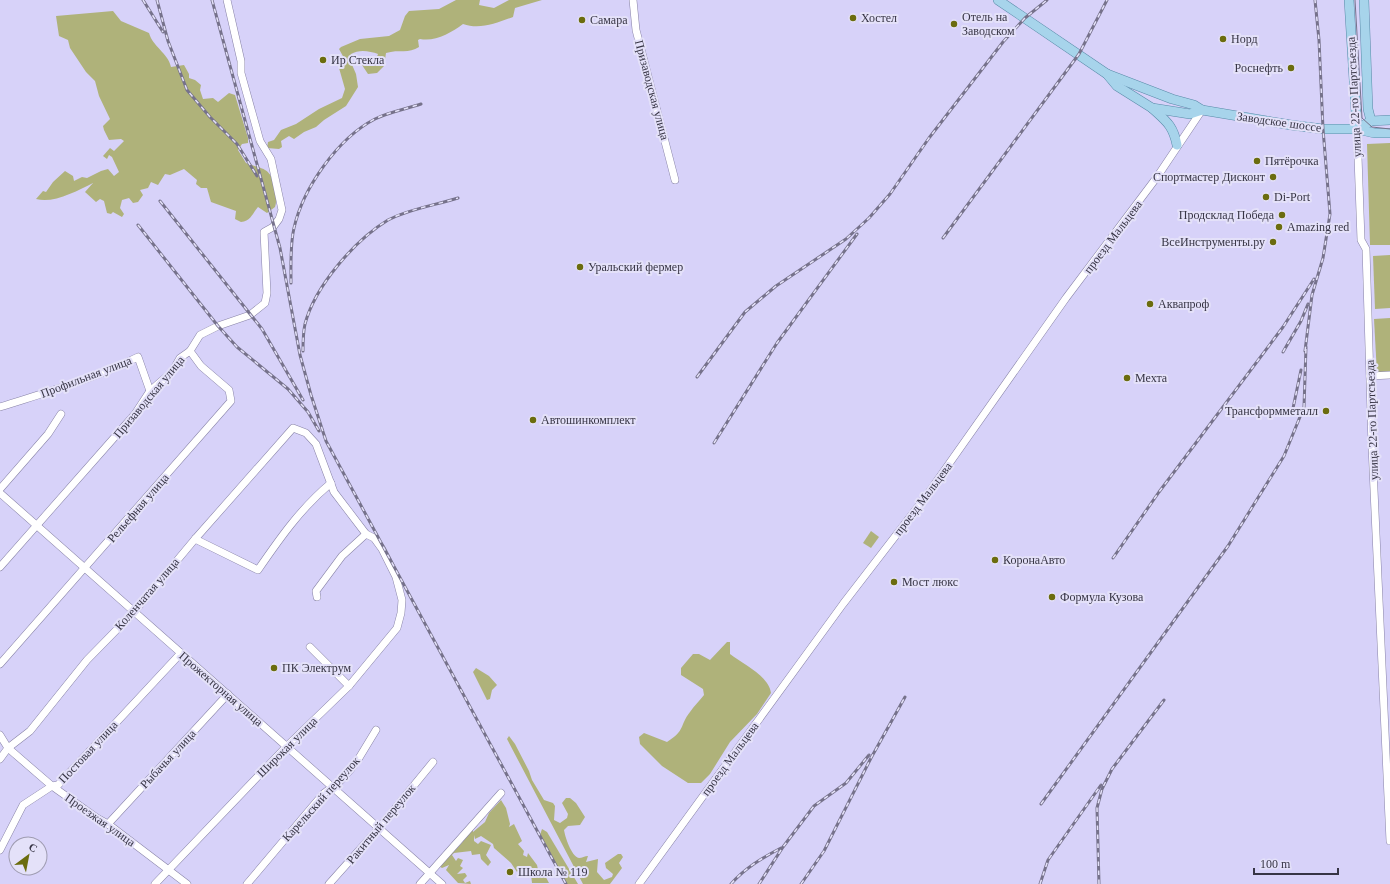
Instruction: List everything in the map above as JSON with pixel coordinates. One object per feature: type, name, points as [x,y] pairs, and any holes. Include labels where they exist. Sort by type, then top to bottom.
[{"type":"main road","name":"Заводское шоссе","points":[[998,0],[1107,74],[1172,99],[1194,105],[1202,110],[1323,129],[1357,129],[1374,133],[1390,133]]},
{"type":"main road","name":"улица 22-го Партсъезда","points":[[1349,0],[1357,129]]},
{"type":"main road","name":"улица 22-го Партсъезда","points":[[1364,0],[1368,109],[1371,121]]},
{"type":"main road","name":"Заводское шоссе","points":[[1107,74],[1117,86],[1152,108],[1190,114],[1202,110]]},
{"type":"main road","points":[[1152,108],[1170,124],[1174,132],[1177,145]]},
{"type":"main road","name":"Заводское шоссе","points":[[1357,129],[1371,121],[1390,120]]},
{"type":"street","name":"Призаводская улица","points":[[0,567],[135,414],[150,391],[172,372],[180,358],[190,350],[200,335],[218,326],[250,315],[265,303],[267,293],[264,232],[273,227],[279,219],[282,210],[272,159],[260,141],[241,73],[242,61],[227,0]]},
{"type":"street","name":"Призаводская улица","points":[[632,0],[636,30],[675,180]]},
{"type":"street","name":"проезд Мальцева","points":[[639,884],[843,604],[927,495],[1066,298],[1157,177],[1177,145],[1202,110]]},
{"type":"street","name":"улица 22-го Партсъезда","points":[[1357,129],[1362,240],[1366,248],[1380,637],[1390,841]]},
{"type":"street","name":"Рельефная улица","points":[[0,664],[231,401],[229,390],[201,366],[190,350]]},
{"type":"street","name":"Профильная улица","points":[[0,407],[112,370],[138,357],[150,391]]},
{"type":"street","points":[[1370,376],[1390,375]]},
{"type":"street","points":[[0,489],[48,434],[61,414]]},
{"type":"street","name":"Коленчатая улица","points":[[0,759],[8,748],[30,731],[87,660],[134,612],[195,539],[293,428],[306,433],[316,444],[331,484]]},
{"type":"street","points":[[195,539],[258,570],[311,499],[331,484],[334,492],[366,534],[342,556],[316,591],[317,597]]},
{"type":"street","name":"Прожекторная улица","points":[[0,493],[442,884]]},
{"type":"street","name":"Широкая улица","points":[[155,884],[287,746],[349,686],[397,628],[401,613],[402,600],[396,577],[390,563],[374,538],[366,534]]},
{"type":"street","points":[[310,647],[349,686]]},
{"type":"street","name":"Постовая улица","points":[[0,850],[23,805],[52,786],[58,785],[181,653]]},
{"type":"street","name":"Рыбачья улица","points":[[108,824],[228,694]]},
{"type":"street","name":"Карельский переулок","points":[[247,884],[332,786],[340,781],[360,758],[376,730]]},
{"type":"street","name":"Проезжая улица","points":[[0,735],[8,748],[52,786],[97,818],[108,824],[187,884]]},
{"type":"street","name":"Ракитный переулок","points":[[329,884],[379,828],[433,762]]},
{"type":"street","points":[[420,884],[500,793]]},
{"type":"green space","points":[[456,0],[480,0],[479,5],[494,8],[509,0],[542,0],[515,8],[513,17],[482,26],[469,26],[463,24],[443,36],[426,40],[418,40],[419,47],[415,49],[386,53],[384,66],[377,73],[368,74],[362,65],[366,61],[376,59],[378,54],[364,51],[354,52],[351,54],[350,60],[356,74],[358,87],[346,106],[316,127],[304,132],[294,139],[289,136],[281,141],[282,147],[279,149],[267,148],[268,142],[274,140],[281,130],[296,124],[319,109],[342,98],[345,89],[339,68],[344,58],[339,49],[341,47],[360,39],[389,36],[400,30],[405,16],[409,11],[439,9]]},
{"type":"green space","points":[[113,11],[121,21],[149,33],[151,38],[167,58],[171,67],[184,65],[189,74],[189,78],[195,80],[201,85],[200,90],[203,99],[213,98],[218,102],[229,93],[235,95],[248,138],[248,143],[242,144],[238,150],[246,163],[266,170],[271,176],[276,193],[275,207],[267,213],[258,207],[249,219],[241,222],[235,219],[236,211],[211,202],[207,188],[201,188],[196,184],[197,180],[184,169],[170,175],[165,174],[158,185],[151,182],[148,188],[140,190],[143,195],[138,202],[133,203],[129,198],[122,200],[120,208],[124,214],[122,217],[113,212],[111,214],[107,213],[104,201],[100,199],[96,202],[85,192],[93,183],[72,193],[50,200],[36,199],[43,191],[46,192],[53,182],[65,171],[73,176],[74,181],[82,177],[87,178],[108,169],[114,176],[119,172],[112,157],[109,155],[107,159],[103,156],[110,148],[114,151],[124,141],[121,139],[109,140],[103,126],[110,119],[99,96],[95,81],[86,72],[70,48],[68,40],[59,36],[56,16]]},
{"type":"green space","points":[[1390,143],[1390,245],[1370,245],[1367,144]]},
{"type":"green space","points":[[1390,255],[1390,308],[1375,309],[1373,256]]},
{"type":"green space","points":[[1390,318],[1390,374],[1377,374],[1374,319]]},
{"type":"green space","points":[[871,531],[879,537],[871,548],[863,543]]},
{"type":"green space","points":[[727,642],[730,642],[730,654],[761,676],[766,681],[771,693],[757,714],[730,742],[710,774],[701,783],[688,783],[662,766],[640,744],[639,737],[644,733],[667,742],[680,731],[693,708],[704,695],[703,689],[681,675],[681,668],[693,654],[699,654],[710,660]]},
{"type":"green space","points":[[476,668],[489,676],[497,685],[492,690],[490,699],[487,700],[473,672]]},
{"type":"green space","points":[[509,736],[515,744],[532,780],[544,800],[553,803],[555,806],[554,820],[560,823],[567,818],[568,814],[562,803],[566,798],[570,798],[576,803],[585,817],[580,825],[568,826],[564,830],[573,854],[579,858],[588,856],[586,862],[598,859],[597,872],[604,880],[612,877],[613,874],[606,868],[605,863],[618,854],[621,854],[623,857],[619,863],[622,868],[610,884],[583,884],[507,739]]},
{"type":"green space","points":[[501,800],[506,808],[510,824],[509,827],[514,824],[522,841],[518,844],[524,851],[523,855],[527,857],[528,853],[537,865],[539,874],[542,870],[549,883],[532,883],[531,875],[522,875],[521,868],[517,872],[511,863],[494,848],[493,844],[481,836],[475,839],[474,835],[474,841],[478,844],[481,841],[491,845],[486,855],[491,862],[488,866],[481,859],[480,854],[472,855],[471,851],[454,853],[452,855],[456,861],[458,858],[463,860],[460,866],[463,868],[457,874],[465,873],[467,876],[463,880],[465,883],[470,881],[471,884],[458,883],[446,870],[449,865],[442,868],[439,866],[460,845],[473,829],[473,832],[485,822],[489,813]]},
{"type":"green space","points":[[542,829],[547,832],[578,884],[567,884],[540,835]]},
{"type":"tram line","points":[[1355,0],[1362,118],[1372,127],[1390,129]]},
{"type":"railway","points":[[143,0],[163,32]]},
{"type":"railway","points":[[157,0],[168,41],[187,90],[210,117],[237,144],[257,176]]},
{"type":"railway","points":[[212,0],[280,248],[300,355],[326,441],[566,884]]},
{"type":"railway","points":[[697,377],[745,312],[776,286],[846,239],[869,218],[890,194],[929,138],[1003,42],[1025,18],[1047,0]]},
{"type":"railway","points":[[943,238],[1079,54],[1107,0]]},
{"type":"railway","points":[[1305,351],[1312,295],[1323,258],[1330,214],[1315,0]]},
{"type":"railway","points":[[291,283],[291,248],[294,228],[305,197],[324,166],[335,151],[361,127],[392,112],[421,104]]},
{"type":"railway","points":[[303,351],[304,327],[310,309],[327,280],[338,265],[363,239],[375,229],[396,216],[458,198]]},
{"type":"railway","points":[[160,201],[262,329],[303,400]]},
{"type":"railway","points":[[138,225],[218,326],[237,347],[288,389],[308,412],[319,431]]},
{"type":"railway","points":[[714,443],[777,343],[857,234]]},
{"type":"railway","points":[[1113,558],[1159,492],[1283,327],[1314,279]]},
{"type":"railway","points":[[1283,352],[1301,321],[1308,304]]},
{"type":"railway","points":[[1041,804],[1228,546],[1284,456],[1304,407],[1306,347]]},
{"type":"railway","points":[[1292,413],[1301,370]]},
{"type":"railway","points":[[801,884],[824,851],[871,758],[905,697]]},
{"type":"railway","points":[[1099,884],[1097,808],[1102,789],[1112,769],[1164,700]]},
{"type":"railway","points":[[759,884],[783,847],[814,806],[846,783],[869,755]]},
{"type":"railway","points":[[1040,884],[1048,860],[1101,785]]},
{"type":"railway","points":[[731,884],[754,864],[781,848]]},
{"type":"place","name":"Хостел","points":[[853,18]]},
{"type":"place","name":"Самара","points":[[582,20]]},
{"type":"place","name":"Отель на Заводском","points":[[954,24]]},
{"type":"place","name":"Норд","points":[[1223,39]]},
{"type":"place","name":"Ир Стекла","points":[[323,60]]},
{"type":"place","name":"Роснефть","points":[[1291,68]]},
{"type":"place","name":"Пятёрочка","points":[[1257,161]]},
{"type":"place","name":"Спортмастер Дисконт","points":[[1273,177]]},
{"type":"place","name":"Di-Port","points":[[1266,197]]},
{"type":"place","name":"Продсклад Победа","points":[[1282,215]]},
{"type":"place","name":"Amazing red","points":[[1279,227]]},
{"type":"place","name":"ВсеИнструменты.ру","points":[[1273,242]]},
{"type":"place","name":"Уральский фермер","points":[[580,267]]},
{"type":"place","name":"Аквапроф","points":[[1150,304]]},
{"type":"place","name":"Мехта","points":[[1127,378]]},
{"type":"place","name":"Трансформметалл","points":[[1326,411]]},
{"type":"place","name":"Автошинкомплект","points":[[533,420]]},
{"type":"place","name":"КоронаАвто","points":[[995,560]]},
{"type":"place","name":"Мост люкс","points":[[894,582]]},
{"type":"place","name":"Формула Кузова","points":[[1052,597]]},
{"type":"place","name":"ПК Электрум","points":[[274,668]]},
{"type":"place","name":"Школа № 119","points":[[510,872]]}]
